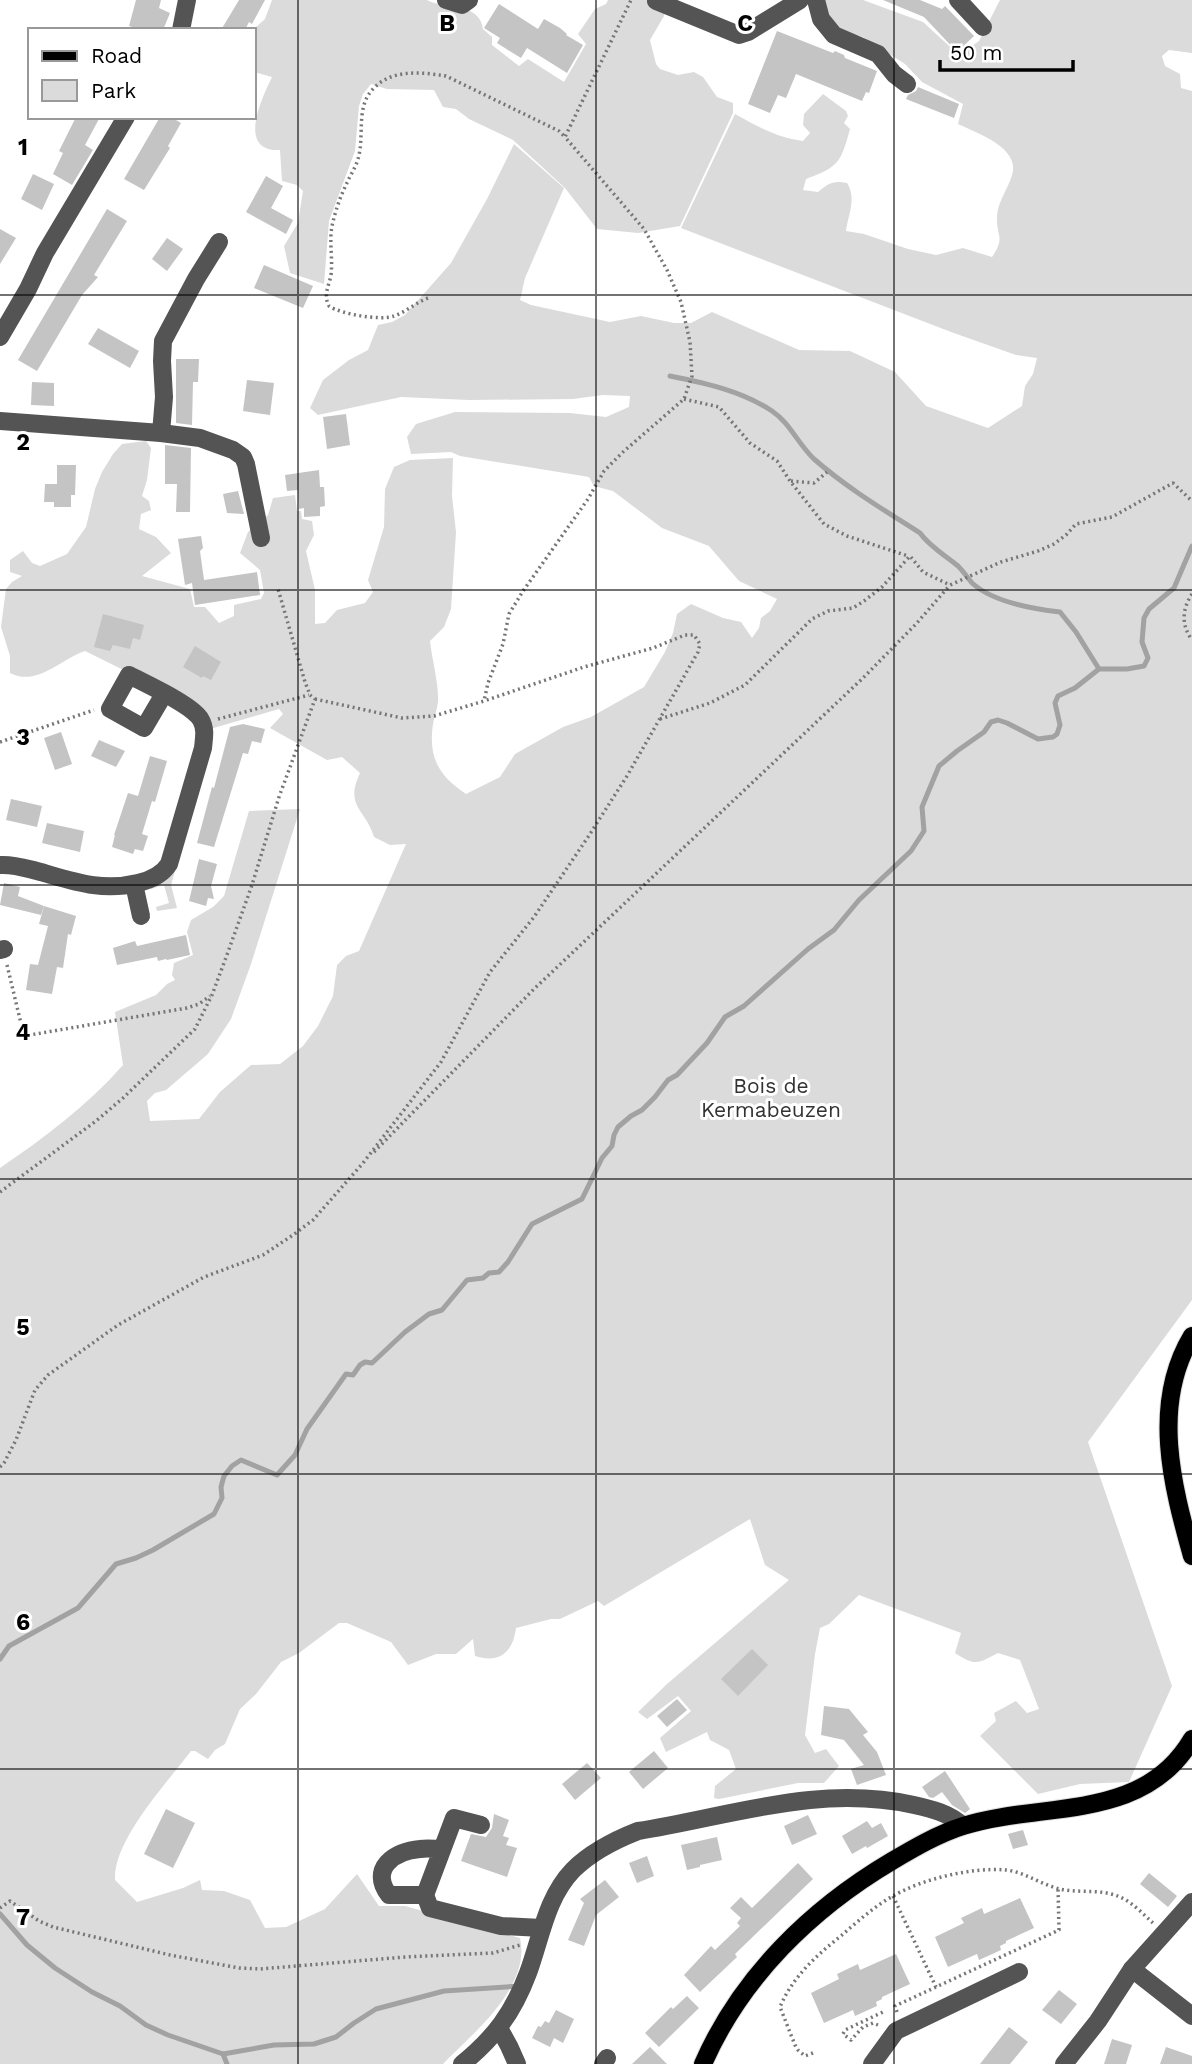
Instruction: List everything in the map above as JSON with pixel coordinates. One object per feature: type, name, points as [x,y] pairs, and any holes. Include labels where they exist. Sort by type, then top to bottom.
[{"type":"main road","points":[[1192,1336],[1174,1378],[1168,1421],[1175,1483],[1192,1556]]},
{"type":"main road","points":[[703,2064],[718,2033],[766,1964],[800,1929],[841,1895],[881,1868],[926,1842],[963,1826],[1098,1803],[1128,1794],[1168,1770],[1192,1739]]},
{"type":"street","points":[[181,28],[187,0]]},
{"type":"street","points":[[446,0],[462,5],[470,0]]},
{"type":"street","points":[[656,1],[739,35],[800,0]]},
{"type":"street","points":[[816,0],[821,19],[834,35],[878,54],[894,74],[907,84]]},
{"type":"street","points":[[958,0],[983,27]]},
{"type":"street","points":[[0,337],[125,119]]},
{"type":"street","points":[[161,433],[164,397],[163,341],[219,242]]},
{"type":"street","points":[[0,421],[161,433],[200,438],[233,450],[243,457],[261,538]]},
{"type":"street","points":[[0,865],[17,866],[97,887],[134,884],[160,875],[169,864],[205,738],[203,723],[195,712],[164,694],[130,675],[110,709],[144,728],[164,694]]},
{"type":"street","points":[[134,884],[141,916]]},
{"type":"street","points":[[462,2064],[481,2049],[499,2028],[520,1991],[535,1932],[563,1882],[589,1856],[622,1837],[638,1831],[785,1803],[846,1797],[872,1798],[929,1809],[948,1815],[963,1826]]},
{"type":"street","points":[[481,1825],[454,1818],[425,1895],[430,1908],[535,1932]]},
{"type":"street","points":[[425,1895],[389,1895],[381,1886],[382,1870],[393,1857],[418,1849],[442,1849]]},
{"type":"street","points":[[1064,2064],[1098,2021],[1147,1950],[1166,1933],[1192,1902]]},
{"type":"street","points":[[1132,1969],[1192,2016]]},
{"type":"street","points":[[872,2064],[896,2031],[1019,1972]]},
{"type":"street","points":[[499,2028],[516,2064]]},
{"type":"path","points":[[565,136],[631,0]]},
{"type":"path","points":[[428,298],[411,305],[392,318],[344,313],[328,306],[326,300],[331,266],[332,226],[346,185],[359,158],[363,106],[371,90],[379,82],[404,74],[446,76],[565,136],[644,229],[681,302],[690,342],[692,376],[684,399],[604,471],[589,499],[523,591],[509,614],[503,644],[484,701]]},
{"type":"path","points":[[684,399],[719,407],[750,443],[777,461],[824,524],[847,536],[909,556],[923,572],[950,585]]},
{"type":"path","points":[[790,481],[814,483],[827,472]]},
{"type":"path","points":[[0,1467],[16,1440],[35,1390],[48,1375],[118,1325],[204,1277],[263,1255],[313,1220],[363,1163],[534,989],[863,678],[950,585],[1001,562],[1054,544],[1076,524],[1112,517],[1173,483],[1192,501]]},
{"type":"path","points":[[660,719],[710,703],[745,685],[812,619],[828,611],[853,608],[864,601],[882,587],[909,556]]},
{"type":"path","points":[[278,589],[310,695],[315,699],[401,719],[435,716],[584,667],[653,648],[685,635],[694,635],[700,644],[660,719],[582,846],[534,918],[490,972],[441,1062],[363,1163]]},
{"type":"path","points":[[1192,594],[1185,604],[1184,620],[1186,632],[1192,640]]},
{"type":"path","points":[[203,723],[310,695]]},
{"type":"path","points":[[0,1192],[96,1121],[189,1037],[200,1021],[252,885],[279,797],[315,699]]},
{"type":"path","points":[[0,742],[100,708],[110,709]]},
{"type":"path","points":[[2,950],[24,1036],[187,1008],[212,995]]},
{"type":"path","points":[[813,2053],[805,2056],[795,2045],[780,2007],[785,1996],[806,1967],[830,1944],[893,1896],[916,1885],[967,1872],[1007,1870],[1058,1888],[1113,1894],[1123,1898],[1166,1933]]},
{"type":"path","points":[[904,2027],[895,2006],[1059,1930],[1058,1888]]},
{"type":"path","points":[[893,1896],[936,1987]]},
{"type":"path","points":[[0,1908],[10,1901],[39,1921],[66,1931],[170,1955],[239,1968],[260,1969],[493,1953],[535,1932]]},
{"type":"path","points":[[881,2026],[873,2023],[863,2027],[851,2040],[843,2034],[845,2030],[883,2012]]},
{"type":"green space","points":[[272,0],[427,0],[476,14],[483,29],[492,37],[492,45],[519,66],[528,59],[564,82],[586,44],[578,34],[595,9],[606,4],[608,0],[666,0],[664,16],[650,40],[656,64],[660,69],[678,75],[694,72],[703,77],[717,97],[733,103],[733,113],[680,226],[638,233],[597,229],[565,188],[513,140],[469,119],[456,109],[443,107],[434,90],[387,89],[371,84],[363,94],[359,106],[355,151],[329,221],[324,284],[290,273],[284,246],[298,223],[303,191],[297,185],[282,181],[280,150],[267,148],[259,142],[255,133],[259,110],[272,77],[256,73],[255,28],[265,19]]},
{"type":"green space","name":"Bois de Kermabeuzen","points":[[825,0],[863,0],[923,22],[959,55],[979,41],[1000,0],[1192,0],[1192,53],[1169,50],[1162,56],[1165,66],[1180,74],[1181,88],[1192,91],[1192,1300],[1088,1442],[1172,1686],[1129,1782],[1080,1784],[1038,1794],[980,1736],[996,1721],[994,1713],[1016,1701],[1027,1713],[1039,1709],[1020,1660],[998,1653],[976,1662],[967,1660],[955,1653],[961,1633],[859,1595],[829,1624],[820,1628],[805,1735],[815,1753],[826,1749],[839,1766],[824,1783],[798,1783],[719,1799],[714,1798],[715,1786],[736,1769],[729,1750],[710,1740],[707,1732],[666,1752],[660,1738],[691,1711],[678,1696],[647,1719],[638,1712],[789,1580],[765,1565],[750,1519],[604,1606],[598,1601],[560,1619],[516,1628],[512,1644],[498,1657],[475,1656],[473,1639],[456,1654],[436,1654],[408,1665],[391,1642],[347,1623],[339,1623],[299,1653],[281,1662],[256,1694],[240,1709],[225,1744],[215,1750],[208,1759],[191,1751],[132,1830],[117,1864],[115,1880],[137,1902],[200,1880],[202,1890],[224,1891],[250,1900],[265,1928],[286,1927],[325,1909],[357,1874],[379,1906],[405,1906],[520,1938],[521,1956],[517,1974],[497,2007],[443,2064],[0,2064],[0,1168],[65,1120],[123,1065],[115,1012],[156,995],[175,980],[172,975],[174,963],[193,955],[187,932],[191,920],[213,907],[224,896],[249,811],[300,809],[231,1019],[208,1054],[166,1090],[155,1093],[147,1101],[150,1121],[199,1119],[220,1092],[251,1065],[280,1064],[303,1046],[318,1026],[333,996],[337,965],[346,956],[359,951],[406,844],[390,845],[374,837],[355,801],[354,793],[360,773],[342,757],[327,760],[270,728],[283,714],[279,709],[210,729],[160,688],[85,651],[30,677],[10,673],[10,656],[1,627],[6,589],[22,576],[10,572],[10,560],[23,551],[32,563],[40,566],[67,554],[86,527],[95,489],[113,454],[122,444],[146,441],[151,448],[142,496],[149,501],[151,510],[141,514],[139,529],[156,537],[171,553],[142,576],[190,589],[194,607],[205,607],[219,623],[234,616],[234,605],[261,599],[264,593],[260,570],[240,553],[248,532],[268,515],[273,498],[295,495],[297,511],[301,511],[302,519],[312,521],[314,535],[306,551],[315,590],[315,624],[325,623],[337,610],[365,603],[373,592],[368,580],[384,527],[385,489],[394,467],[410,460],[453,458],[452,496],[456,532],[451,609],[444,627],[430,641],[438,695],[432,747],[442,773],[466,794],[500,777],[515,754],[563,727],[591,717],[644,687],[665,652],[677,614],[691,604],[723,618],[741,622],[752,638],[759,628],[761,618],[770,611],[777,599],[739,581],[709,546],[662,528],[613,491],[594,486],[589,477],[460,456],[451,452],[411,454],[407,437],[416,424],[455,412],[570,413],[606,417],[629,407],[630,396],[469,400],[401,397],[318,415],[310,408],[323,380],[349,360],[368,350],[378,325],[405,315],[451,263],[514,144],[564,188],[525,278],[520,300],[531,305],[610,322],[641,316],[674,323],[691,323],[712,312],[799,350],[850,351],[895,372],[926,406],[988,428],[1022,406],[1025,386],[1033,374],[1037,358],[1016,355],[951,332],[681,228],[735,114],[776,134],[803,141],[810,133],[803,125],[804,114],[823,94],[846,111],[848,116],[844,123],[850,129],[837,162],[826,171],[806,179],[803,190],[818,192],[831,183],[847,183],[852,201],[846,231],[936,255],[963,248],[992,257],[999,240],[998,211],[1012,175],[1010,157],[996,143],[958,124],[963,104],[922,82],[905,64],[863,37],[837,30],[823,13]]},
{"type":"green space","points":[[177,864],[171,885],[177,908],[157,911],[156,907],[169,903],[164,885],[151,889],[151,883]]},
{"type":"building","points":[[136,0],[161,0],[159,8],[170,13],[164,28],[129,26]]},
{"type":"building","points":[[239,0],[265,0],[252,24],[249,22],[246,28],[222,28]]},
{"type":"building","points":[[883,0],[920,0],[942,9],[945,6],[974,36],[957,52],[924,17]]},
{"type":"building","points":[[499,4],[538,29],[544,19],[583,45],[567,73],[527,48],[521,58],[497,43],[500,38],[484,28]]},
{"type":"building","points":[[777,31],[833,53],[835,51],[877,71],[869,93],[866,92],[862,101],[796,74],[786,98],[778,95],[770,113],[748,104]]},
{"type":"building","points":[[918,87],[959,104],[954,118],[906,99]]},
{"type":"building","points":[[75,119],[99,119],[85,145],[93,150],[72,185],[53,174],[63,153],[59,151]]},
{"type":"building","points":[[159,119],[174,119],[181,123],[168,146],[170,148],[144,190],[124,179]]},
{"type":"building","points":[[33,174],[54,184],[42,210],[21,199]]},
{"type":"building","points":[[266,176],[283,186],[271,208],[293,220],[286,234],[246,212]]},
{"type":"building","points":[[107,209],[127,221],[94,275],[98,277],[82,295],[37,371],[18,360]]},
{"type":"building","points":[[0,229],[16,238],[0,264]]},
{"type":"building","points":[[167,238],[183,249],[167,271],[152,259]]},
{"type":"building","points":[[264,265],[313,286],[303,308],[254,288]]},
{"type":"building","points":[[98,328],[139,351],[130,368],[88,344]]},
{"type":"building","points":[[176,359],[199,359],[198,382],[193,382],[192,425],[176,423]]},
{"type":"building","points":[[247,380],[274,383],[270,415],[243,411]]},
{"type":"building","points":[[32,382],[54,383],[54,406],[31,405]]},
{"type":"building","points":[[346,414],[350,445],[327,449],[323,417]]},
{"type":"building","points":[[165,445],[191,448],[190,512],[176,512],[177,484],[165,484]]},
{"type":"building","points":[[57,465],[76,465],[75,495],[71,495],[71,507],[54,507],[54,502],[44,502],[45,484],[57,484]]},
{"type":"building","points":[[319,470],[320,487],[324,487],[325,506],[320,507],[320,516],[304,517],[304,508],[299,509],[298,490],[287,491],[285,475]]},
{"type":"building","points":[[238,491],[244,514],[227,513],[223,494]]},
{"type":"building","points":[[201,536],[204,580],[257,572],[260,595],[195,605],[192,583],[185,585],[178,539]]},
{"type":"building","points":[[103,614],[144,625],[140,640],[133,638],[130,649],[113,645],[110,651],[94,647]]},
{"type":"building","points":[[195,646],[221,662],[211,680],[183,667]]},
{"type":"building","points":[[243,724],[265,729],[261,743],[252,741],[248,754],[243,753],[214,847],[197,843],[230,727]]},
{"type":"building","points":[[61,732],[72,764],[55,770],[44,738]]},
{"type":"building","points":[[99,740],[125,751],[116,767],[91,756]]},
{"type":"building","points":[[150,756],[167,761],[142,834],[148,836],[143,851],[135,849],[133,854],[112,847],[114,835],[128,793],[138,796]]},
{"type":"building","points":[[11,799],[42,806],[37,827],[6,820]]},
{"type":"building","points":[[47,823],[84,831],[80,852],[42,843]]},
{"type":"building","points":[[199,859],[217,864],[211,886],[214,899],[208,898],[206,906],[189,901]]},
{"type":"building","points":[[4,883],[20,887],[18,896],[44,906],[41,915],[0,905]]},
{"type":"building","points":[[44,906],[76,916],[71,935],[68,934],[63,968],[57,967],[52,994],[26,990],[30,964],[38,965],[48,926],[39,924]]},
{"type":"building","points":[[186,935],[190,955],[158,961],[157,957],[117,965],[113,948],[135,941],[137,946]]},
{"type":"building","points":[[752,1649],[768,1665],[738,1696],[721,1679]]},
{"type":"building","points":[[677,1699],[687,1710],[667,1727],[657,1716]]},
{"type":"building","points":[[824,1706],[849,1709],[868,1732],[863,1735],[877,1752],[886,1775],[857,1785],[851,1769],[864,1765],[844,1740],[821,1735]]},
{"type":"building","points":[[654,1751],[668,1768],[643,1789],[629,1772]]},
{"type":"building","points":[[587,1763],[601,1778],[575,1800],[562,1784]]},
{"type":"building","points":[[945,1771],[970,1809],[965,1813],[952,1805],[942,1792],[933,1798],[929,1797],[922,1787]]},
{"type":"building","points":[[166,1809],[195,1823],[173,1868],[144,1854]]},
{"type":"building","points":[[494,1814],[509,1820],[503,1836],[509,1838],[506,1845],[517,1848],[507,1877],[461,1861],[471,1834],[486,1837],[492,1828]]},
{"type":"building","points":[[808,1815],[817,1834],[792,1845],[784,1826]]},
{"type":"building","points":[[867,1821],[872,1828],[881,1823],[888,1836],[852,1854],[842,1836]]},
{"type":"building","points":[[1023,1830],[1028,1845],[1013,1849],[1008,1834]]},
{"type":"building","points":[[717,1837],[722,1860],[687,1870],[681,1845]]},
{"type":"building","points":[[647,1856],[654,1876],[637,1883],[629,1863]]},
{"type":"building","points":[[798,1863],[813,1879],[735,1954],[737,1957],[700,1992],[684,1975],[711,1946],[715,1950],[740,1926],[737,1923],[741,1918],[730,1908],[741,1897],[752,1908]]},
{"type":"building","points":[[1149,1873],[1177,1896],[1168,1907],[1140,1884]]},
{"type":"building","points":[[605,1880],[619,1897],[596,1915],[584,1946],[568,1940],[584,1903],[580,1899]]},
{"type":"building","points":[[1020,1898],[1034,1928],[1006,1941],[1000,1946],[1001,1950],[979,1960],[977,1954],[948,1967],[935,1937],[964,1923],[961,1918],[982,1908],[984,1914]]},
{"type":"building","points":[[896,1954],[910,1984],[882,1997],[876,2002],[877,2006],[855,2016],[853,2010],[824,2023],[811,1993],[839,1979],[837,1974],[858,1964],[860,1970]]},
{"type":"building","points":[[1059,1990],[1077,2004],[1061,2024],[1042,2010]]},
{"type":"building","points":[[687,1996],[699,2008],[659,2047],[645,2033],[671,2007],[673,2009]]},
{"type":"building","points":[[556,2010],[574,2019],[563,2043],[554,2038],[550,2047],[532,2038],[538,2026],[541,2027],[545,2021],[549,2023]]},
{"type":"building","points":[[1009,2027],[1028,2042],[1010,2064],[980,2064]]},
{"type":"building","points":[[1112,2039],[1132,2045],[1126,2064],[1104,2064]]},
{"type":"building","points":[[650,2047],[667,2064],[632,2064]]},
{"type":"building","points":[[1166,2047],[1192,2056],[1192,2064],[1160,2064]]},
{"type":"waterway","points":[[670,376],[736,393],[772,411],[784,421],[814,459],[853,489],[920,533],[981,590],[1014,604],[1060,612],[1099,669]]},
{"type":"waterway","points":[[0,1659],[9,1646],[78,1608],[116,1564],[153,1550],[214,1514],[222,1498],[224,1476],[241,1460],[277,1475],[295,1455],[307,1429],[346,1374],[353,1375],[360,1365],[365,1362],[372,1363],[405,1332],[429,1314],[442,1310],[467,1280],[499,1272],[532,1224],[582,1199],[602,1158],[612,1146],[618,1127],[642,1110],[668,1080],[677,1075],[707,1043],[725,1017],[744,1006],[808,949],[834,930],[859,900],[911,851],[924,831],[922,807],[939,766],[984,732],[991,722],[998,720],[1038,739],[1053,737],[1060,725],[1055,703],[1058,696],[1075,688],[1099,669],[1144,666],[1148,658],[1142,642],[1144,618],[1149,609],[1174,588],[1192,546]]},
{"type":"waterway","points":[[0,1914],[27,1945],[55,1968],[92,1992],[120,2006],[146,2025],[223,2054],[274,2045],[314,2044],[336,2037],[376,2009],[444,1991],[520,1986]]},
{"type":"waterway","points":[[223,2054],[227,2064]]}]
